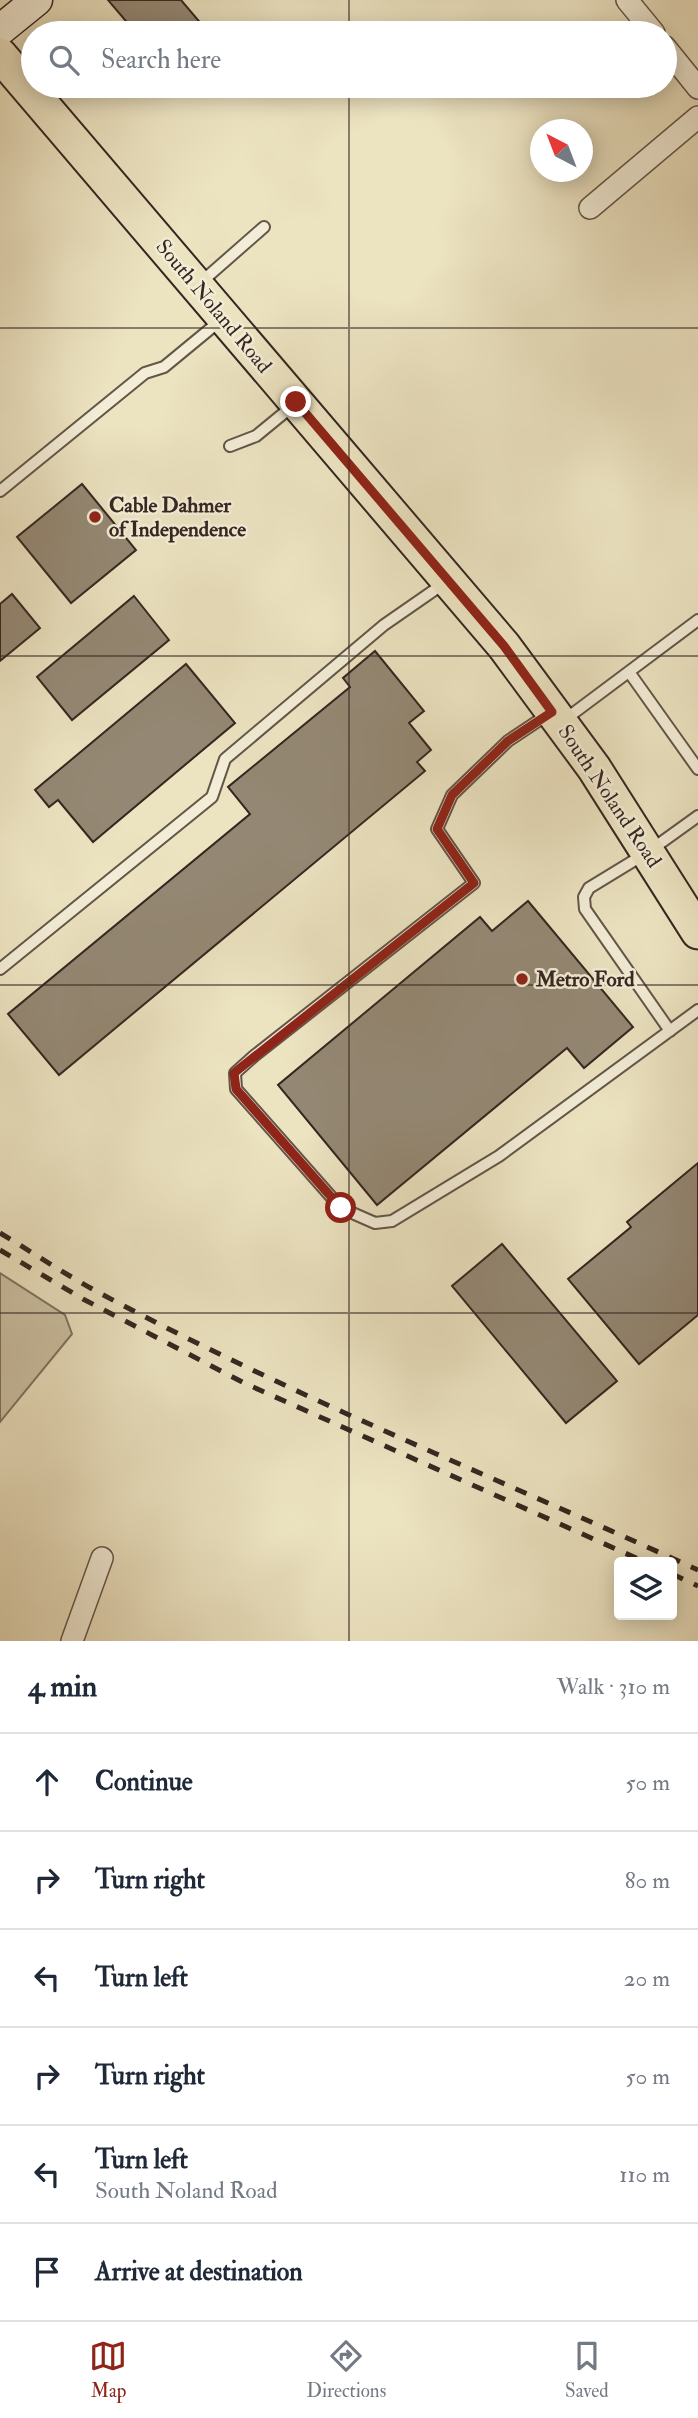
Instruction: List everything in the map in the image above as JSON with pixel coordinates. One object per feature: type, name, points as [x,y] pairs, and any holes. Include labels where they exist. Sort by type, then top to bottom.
[{"type":"main road","name":"South Noland Road","points":[[0,55],[21,80]]},
{"type":"main road","name":"South Noland Road","points":[[37,98],[504,646],[594,768],[698,932]]},
{"type":"street","points":[[0,30],[37,0]]},
{"type":"street","points":[[627,0],[644,21]]},
{"type":"street","points":[[677,62],[698,88]]},
{"type":"street","points":[[590,208],[698,117]]},
{"type":"street","points":[[72,1641],[102,1558]]},
{"type":"lane","points":[[197,286],[264,227]]},
{"type":"lane","points":[[0,491],[145,373],[164,367],[224,317]]},
{"type":"lane","points":[[230,446],[256,436],[296,402]]},
{"type":"lane","points":[[0,969],[212,797],[225,759],[384,625],[448,581]]},
{"type":"lane","points":[[698,620],[629,672],[556,717],[508,741],[452,795],[437,829],[474,883],[234,1073],[236,1089],[341,1208],[375,1223],[392,1221],[499,1156],[698,1010]]},
{"type":"lane","points":[[629,672],[698,769]]},
{"type":"lane","points":[[670,1031],[585,909],[584,897],[589,888],[648,852],[698,816]]},
{"type":"shaded area","points":[[0,1273],[65,1315],[72,1334],[0,1422]]},
{"type":"building","points":[[108,0],[181,0],[199,21],[126,21]]},
{"type":"building","points":[[82,484],[136,550],[71,603],[17,537]]},
{"type":"building","points":[[12,594],[40,628],[0,661],[0,604]]},
{"type":"building","points":[[134,596],[169,640],[72,720],[37,677]]},
{"type":"building","points":[[375,651],[424,711],[409,723],[431,750],[417,762],[425,771],[59,1075],[8,1014],[250,814],[228,787],[350,687],[343,678]]},
{"type":"building","points":[[186,664],[235,723],[93,842],[58,800],[49,807],[35,790]]},
{"type":"building","points":[[528,901],[633,1027],[584,1068],[567,1048],[377,1205],[278,1085],[480,917],[492,931]]},
{"type":"building","points":[[698,1163],[698,1315],[639,1364],[568,1279],[631,1227],[627,1222]]},
{"type":"building","points":[[502,1244],[617,1381],[566,1423],[452,1286]]},
{"type":"railway","points":[[0,1233],[96,1291],[244,1366],[698,1570]]},
{"type":"railway","points":[[0,1250],[83,1299],[244,1383],[634,1557]]},
{"type":"railway","points":[[677,1576],[698,1586]]},
{"type":"place","name":"Cable Dahmer of Independence","points":[[95,517]]},
{"type":"place","name":"Metro Ford","points":[[522,979]]},
{"type":"route","points":[[296,402],[504,646],[552,712],[508,741],[452,795],[437,829],[474,883],[234,1073],[236,1089],[341,1208]]}]
